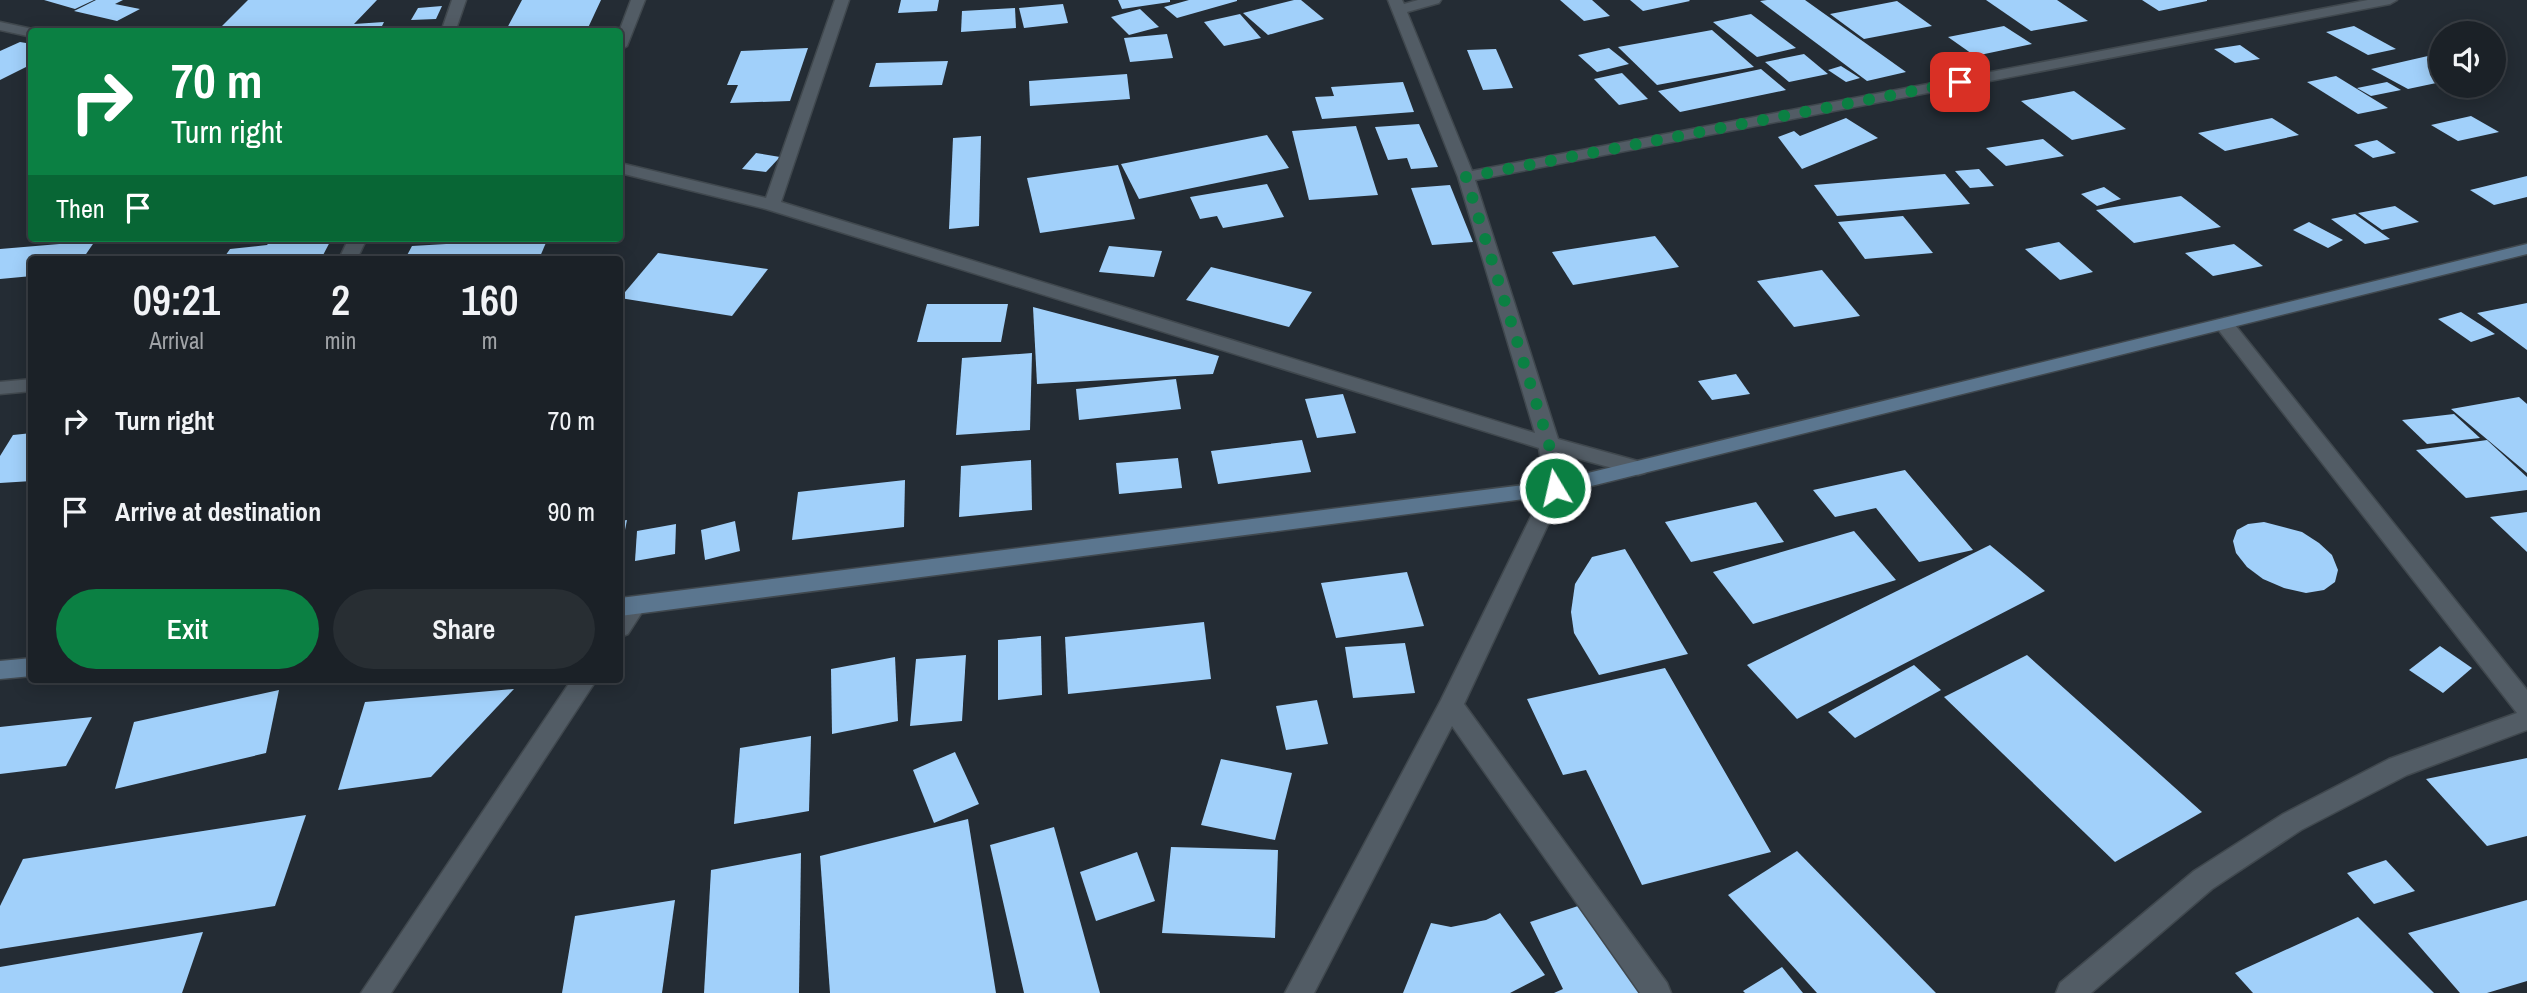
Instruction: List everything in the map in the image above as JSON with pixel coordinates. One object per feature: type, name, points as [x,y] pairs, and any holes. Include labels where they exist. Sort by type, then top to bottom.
[{"type":"main road","points":[[627,606],[1555,488],[2527,248]]},
{"type":"main road","points":[[0,670],[28,667]]},
{"type":"street","points":[[448,28],[459,0]]},
{"type":"street","points":[[623,38],[638,0]]},
{"type":"street","points":[[772,205],[842,0]]},
{"type":"street","points":[[1298,993],[1451,705],[1555,488],[1549,444],[1466,177],[1396,5],[1434,0]]},
{"type":"street","points":[[2329,0],[2345,8]]},
{"type":"street","points":[[1466,177],[2390,0]]},
{"type":"street","points":[[0,26],[28,32]]},
{"type":"street","points":[[623,169],[772,205],[1549,444],[1638,468]]},
{"type":"street","points":[[2224,324],[2527,708]]},
{"type":"street","points":[[0,388],[28,385]]},
{"type":"street","points":[[375,993],[582,683]]},
{"type":"street","points":[[1451,705],[1657,993]]},
{"type":"street","points":[[2070,993],[2203,880],[2292,822],[2398,767],[2527,720]]},
{"type":"building","points":[[44,0],[94,0],[75,9]]},
{"type":"building","points":[[96,0],[123,0],[115,4],[140,9],[117,21],[74,11]]},
{"type":"building","points":[[248,0],[377,0],[354,24],[384,22],[381,28],[220,28]]},
{"type":"building","points":[[522,0],[601,0],[588,28],[507,28]]},
{"type":"building","points":[[901,0],[939,0],[937,11],[898,13]]},
{"type":"building","points":[[1118,0],[1170,0],[1170,2],[1122,9]]},
{"type":"building","points":[[1189,0],[1237,1],[1177,18],[1164,7]]},
{"type":"building","points":[[1301,0],[1324,19],[1268,35],[1243,13]]},
{"type":"building","points":[[1560,0],[1592,0],[1610,16],[1584,21]]},
{"type":"building","points":[[1630,0],[1689,0],[1690,1],[1643,11]]},
{"type":"building","points":[[1805,0],[1906,72],[1867,81],[1760,1]]},
{"type":"building","points":[[1986,0],[2057,0],[2088,21],[2031,31]]},
{"type":"building","points":[[2142,0],[2207,0],[2207,1],[2159,11]]},
{"type":"building","points":[[1897,1],[1932,26],[1864,39],[1830,14]]},
{"type":"building","points":[[1063,4],[1068,23],[1024,28],[1019,8]]},
{"type":"building","points":[[442,6],[436,19],[411,20],[418,8]]},
{"type":"building","points":[[1015,8],[1016,28],[961,32],[962,11]]},
{"type":"building","points":[[1140,9],[1159,27],[1129,35],[1111,17]]},
{"type":"building","points":[[1240,14],[1261,38],[1224,46],[1204,22]]},
{"type":"building","points":[[1751,14],[1796,48],[1757,57],[1713,22]]},
{"type":"building","points":[[2004,26],[2032,44],[1975,56],[1948,37]]},
{"type":"building","points":[[2354,26],[2396,49],[2368,55],[2326,32]]},
{"type":"building","points":[[1712,30],[1754,67],[1657,85],[1618,47]]},
{"type":"building","points":[[1167,34],[1173,58],[1130,62],[1124,38]]},
{"type":"building","points":[[20,42],[28,43],[28,66],[0,80],[0,51]]},
{"type":"building","points":[[2240,45],[2260,59],[2235,63],[2214,49]]},
{"type":"building","points":[[808,48],[790,101],[730,103],[738,85],[727,85],[741,51]]},
{"type":"building","points":[[1609,48],[1629,64],[1597,72],[1578,55]]},
{"type":"building","points":[[1496,49],[1513,88],[1483,90],[1467,50]]},
{"type":"building","points":[[1804,54],[1828,74],[1789,82],[1765,62]]},
{"type":"building","points":[[2429,56],[2429,85],[2408,89],[2371,69]]},
{"type":"building","points":[[948,61],[942,85],[869,87],[876,63]]},
{"type":"building","points":[[1841,66],[1860,78],[1846,82],[1828,70]]},
{"type":"building","points":[[1761,69],[1786,90],[1680,112],[1658,91]]},
{"type":"building","points":[[1622,73],[1648,99],[1619,105],[1594,79]]},
{"type":"building","points":[[1127,74],[1130,99],[1030,106],[1029,81]]},
{"type":"building","points":[[2336,76],[2388,108],[2358,114],[2307,82]]},
{"type":"building","points":[[1403,82],[1414,112],[1322,119],[1315,97],[1334,96],[1331,87]]},
{"type":"building","points":[[2387,82],[2401,90],[2371,96],[2357,88]]},
{"type":"building","points":[[2074,91],[2126,129],[2072,140],[2021,101]]},
{"type":"building","points":[[2471,116],[2499,132],[2458,141],[2431,125]]},
{"type":"building","points":[[1846,118],[1878,138],[1802,169],[1778,137],[1794,131],[1800,136]]},
{"type":"building","points":[[2272,118],[2299,135],[2225,151],[2198,133]]},
{"type":"building","points":[[1419,124],[1438,167],[1411,169],[1407,158],[1388,160],[1375,127]]},
{"type":"building","points":[[1356,126],[1378,195],[1309,200],[1292,131]]},
{"type":"building","points":[[1267,135],[1289,168],[1139,199],[1121,164]]},
{"type":"building","points":[[981,136],[979,226],[949,229],[953,138]]},
{"type":"building","points":[[2043,139],[2064,156],[2006,166],[1986,148]]},
{"type":"building","points":[[2377,140],[2396,153],[2373,158],[2354,145]]},
{"type":"building","points":[[756,153],[780,157],[766,172],[742,169]]},
{"type":"building","points":[[1118,165],[1135,219],[1040,233],[1027,178]]},
{"type":"building","points":[[1979,169],[1994,186],[1970,188],[1955,171]]},
{"type":"building","points":[[1945,174],[1970,204],[1837,216],[1814,185]]},
{"type":"building","points":[[2527,176],[2527,197],[2494,205],[2470,190]]},
{"type":"building","points":[[1267,184],[1284,217],[1223,228],[1217,216],[1200,219],[1190,197]]},
{"type":"building","points":[[1450,185],[1473,242],[1432,245],[1411,188]]},
{"type":"building","points":[[2104,187],[2121,199],[2097,206],[2081,194]]},
{"type":"building","points":[[2181,196],[2221,227],[2134,243],[2096,210]]},
{"type":"building","points":[[2395,206],[2419,222],[2382,230],[2358,213]]},
{"type":"building","points":[[2355,214],[2390,239],[2365,244],[2331,219]]},
{"type":"building","points":[[1903,216],[1933,253],[1865,259],[1838,222]]},
{"type":"building","points":[[2309,222],[2343,240],[2328,248],[2293,230]]},
{"type":"building","points":[[1655,236],[1679,267],[1573,285],[1552,252]]},
{"type":"building","points":[[94,242],[85,256],[28,256],[28,276],[0,279],[0,249]]},
{"type":"building","points":[[107,242],[154,242],[153,243],[105,244]]},
{"type":"building","points":[[270,242],[330,242],[323,256],[225,256],[230,249],[267,245]]},
{"type":"building","points":[[546,242],[540,256],[407,256],[412,246]]},
{"type":"building","points":[[2059,242],[2093,272],[2060,280],[2025,249]]},
{"type":"building","points":[[2234,244],[2263,266],[2213,276],[2185,253]]},
{"type":"building","points":[[1109,246],[1162,251],[1154,277],[1099,272]]},
{"type":"building","points":[[658,253],[768,269],[732,316],[623,298],[623,294]]},
{"type":"building","points":[[1211,267],[1312,292],[1289,327],[1186,300]]},
{"type":"building","points":[[1822,270],[1860,316],[1794,327],[1757,281]]},
{"type":"building","points":[[2527,303],[2527,350],[2477,313]]},
{"type":"building","points":[[927,304],[1008,304],[1001,342],[917,342]]},
{"type":"building","points":[[1033,307],[1219,356],[1213,374],[1037,384]]},
{"type":"building","points":[[2461,312],[2495,334],[2471,342],[2438,319]]},
{"type":"building","points":[[1032,353],[1030,430],[956,435],[962,358]]},
{"type":"building","points":[[1736,374],[1750,394],[1712,400],[1698,381]]},
{"type":"building","points":[[1176,379],[1181,409],[1079,420],[1076,389]]},
{"type":"building","points":[[1343,394],[1356,433],[1317,438],[1305,399]]},
{"type":"building","points":[[2519,397],[2527,404],[2527,473],[2451,409]]},
{"type":"building","points":[[2454,414],[2480,438],[2427,444],[2402,420]]},
{"type":"building","points":[[28,433],[28,481],[0,483],[0,456],[13,435]]},
{"type":"building","points":[[1302,440],[1311,472],[1218,484],[1211,451]]},
{"type":"building","points":[[2487,440],[2527,477],[2527,490],[2466,498],[2416,450]]},
{"type":"building","points":[[1178,458],[1182,488],[1119,494],[1116,463]]},
{"type":"building","points":[[1031,460],[1032,510],[959,517],[961,466]]},
{"type":"building","points":[[1905,470],[1973,550],[1919,562],[1876,508],[1835,517],[1813,490]]},
{"type":"building","points":[[905,480],[904,527],[792,540],[798,492]]},
{"type":"building","points":[[1756,502],[1784,542],[1691,562],[1665,522]]},
{"type":"building","points":[[2527,512],[2527,552],[2490,517]]},
{"type":"building","points":[[627,520],[623,540],[623,521]]},
{"type":"building","points":[[735,521],[740,551],[705,560],[701,530]]},
{"type":"building","points":[[2264,522],[2302,532],[2319,543],[2332,555],[2338,570],[2335,582],[2324,590],[2306,593],[2263,579],[2247,567],[2236,553],[2233,541],[2237,530],[2248,524]]},
{"type":"building","points":[[676,524],[675,554],[635,561],[637,531]]},
{"type":"building","points":[[1854,531],[1896,580],[1753,624],[1713,572]]},
{"type":"building","points":[[1990,545],[2045,591],[1797,719],[1747,665]]},
{"type":"building","points":[[1625,549],[1688,654],[1599,675],[1574,633],[1571,612],[1575,584],[1592,557]]},
{"type":"building","points":[[1407,572],[1424,626],[1336,638],[1321,583]]},
{"type":"building","points":[[1204,622],[1211,679],[1068,694],[1065,637]]},
{"type":"building","points":[[1041,636],[1042,695],[998,700],[998,640]]},
{"type":"building","points":[[1405,643],[1415,693],[1353,698],[1345,647]]},
{"type":"building","points":[[2440,646],[2472,668],[2443,693],[2409,670]]},
{"type":"building","points":[[966,655],[962,721],[910,726],[916,659]]},
{"type":"building","points":[[2027,655],[2202,812],[2115,862],[1944,697]]},
{"type":"building","points":[[895,657],[898,721],[832,734],[831,669]]},
{"type":"building","points":[[1914,665],[1941,690],[1855,738],[1828,712]]},
{"type":"building","points":[[1665,668],[1771,852],[1642,885],[1586,770],[1563,775],[1527,699]]},
{"type":"building","points":[[514,689],[431,777],[338,790],[365,702]]},
{"type":"building","points":[[279,690],[266,753],[115,789],[134,722]]},
{"type":"building","points":[[1317,700],[1328,744],[1286,750],[1276,706]]},
{"type":"building","points":[[92,717],[66,766],[0,774],[0,727]]},
{"type":"building","points":[[811,736],[809,811],[734,824],[740,748]]},
{"type":"building","points":[[955,752],[979,804],[934,823],[913,770]]},
{"type":"building","points":[[2527,758],[2527,836],[2487,846],[2426,779]]},
{"type":"building","points":[[1221,759],[1292,773],[1275,840],[1201,825]]},
{"type":"building","points":[[306,815],[275,906],[0,949],[0,906],[23,859]]},
{"type":"building","points":[[968,819],[996,993],[830,993],[820,856]]},
{"type":"building","points":[[1054,827],[1100,993],[1024,993],[990,845]]},
{"type":"building","points":[[1171,847],[1278,850],[1275,938],[1162,933]]},
{"type":"building","points":[[1797,851],[1936,993],[1817,993],[1728,895]]},
{"type":"building","points":[[1137,852],[1155,901],[1096,921],[1080,872]]},
{"type":"building","points":[[801,853],[799,993],[704,993],[711,870]]},
{"type":"building","points":[[2386,860],[2415,891],[2374,904],[2347,873]]},
{"type":"building","points":[[1602,898],[1654,993],[1554,993],[1563,989],[1530,922]]},
{"type":"building","points":[[675,900],[662,993],[562,993],[575,916]]},
{"type":"building","points":[[2527,900],[2527,981],[2487,993],[2460,993],[2408,933]]},
{"type":"building","points":[[1500,913],[1545,975],[1510,993],[1403,993],[1431,923],[1451,927],[1486,920]]},
{"type":"building","points":[[2358,917],[2434,993],[2253,993],[2235,973]]},
{"type":"building","points":[[203,932],[182,993],[0,993],[0,967]]},
{"type":"building","points":[[1782,967],[1803,993],[1743,991]]},
{"type":"route","points":[[1555,488],[1549,444],[1466,177],[1960,82]]}]
